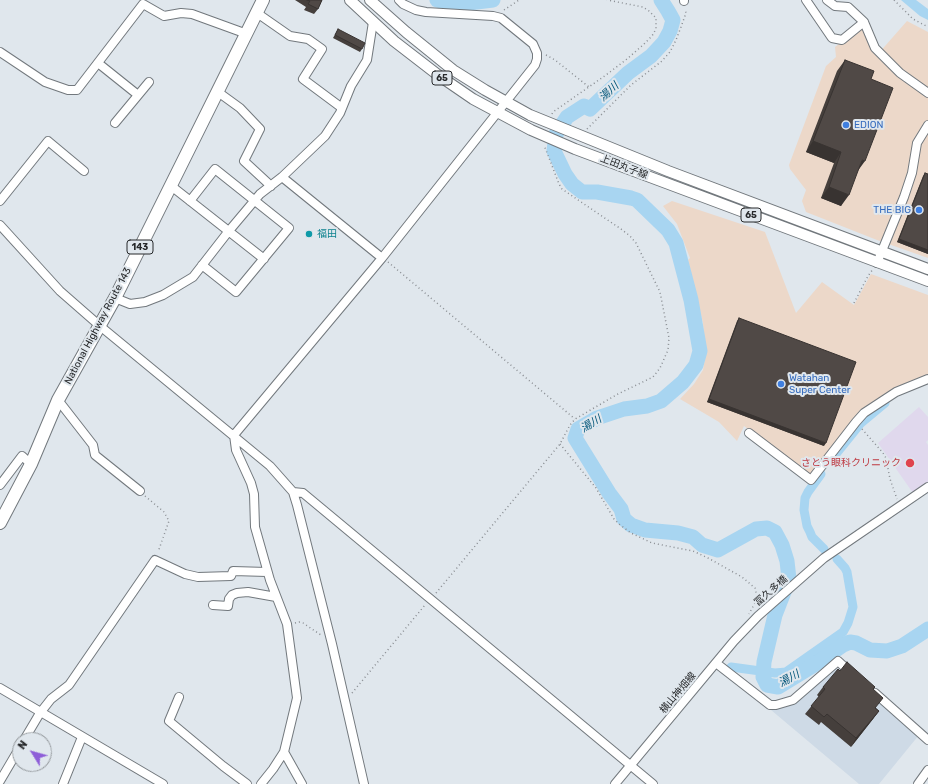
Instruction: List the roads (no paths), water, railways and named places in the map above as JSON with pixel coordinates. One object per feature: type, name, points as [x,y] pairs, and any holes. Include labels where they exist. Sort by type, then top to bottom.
[{"type":"highway","name":"National Highway Route 143","points":[[0,524],[31,464],[58,400],[115,298],[263,0]]},
{"type":"main road","name":"上田丸子線","points":[[350,0],[373,22],[433,72],[473,99],[546,137],[928,281]]},
{"type":"main road","name":"上田丸子線","points":[[370,0],[406,32],[453,70],[484,90],[549,123],[668,171],[928,269]]},
{"type":"street","points":[[261,784],[284,752],[297,698],[287,624],[267,572],[255,527],[254,494],[251,483],[236,450],[234,435],[382,258],[535,65],[537,58],[537,53],[533,44],[501,18],[493,16],[426,12],[416,10],[403,4],[399,0]]},
{"type":"street","points":[[806,0],[832,38],[842,40],[864,22]]},
{"type":"street","points":[[827,0],[835,6],[848,7],[864,22],[875,48],[900,74],[928,93]]},
{"type":"street","points":[[0,52],[45,82],[68,90],[77,90],[143,4],[164,16],[181,13],[192,14],[247,34]]},
{"type":"street","points":[[257,12],[290,36],[308,39],[322,49],[303,79],[342,108]]},
{"type":"street","points":[[115,298],[130,304],[145,302],[163,295],[193,277],[255,200],[282,177],[325,136],[342,108],[351,86],[367,60],[373,22]]},
{"type":"street","points":[[98,63],[138,96]]},
{"type":"street","points":[[115,123],[149,82]]},
{"type":"street","points":[[218,92],[240,108],[260,129],[244,161],[271,186]]},
{"type":"street","points":[[877,263],[904,197],[912,173],[917,143],[928,125]]},
{"type":"street","points":[[0,201],[48,141],[84,170]]},
{"type":"street","points":[[190,201],[215,169],[289,228],[236,292],[202,265]]},
{"type":"street","points":[[282,177],[382,258]]},
{"type":"street","points":[[170,185],[264,259]]},
{"type":"street","points":[[0,224],[60,291],[100,326],[270,466],[293,492],[332,644],[344,702],[364,784]]},
{"type":"street","points":[[749,433],[811,480],[864,413],[896,392],[928,379]]},
{"type":"street","points":[[58,400],[94,445],[95,455],[140,490]]},
{"type":"street","points":[[0,485],[22,456],[31,464]]},
{"type":"street","name":"冨久多橋","points":[[756,618],[824,558],[928,487]]},
{"type":"street","points":[[293,492],[304,494],[653,784]]},
{"type":"street","points":[[29,732],[51,698],[69,685],[155,560],[185,574],[198,577],[231,576],[233,571],[267,572]]},
{"type":"street","points":[[213,605],[228,606],[229,599],[232,595],[237,593],[248,592],[276,597]]},
{"type":"street","name":"横山神畑線","points":[[615,784],[734,641],[756,618]]},
{"type":"street","points":[[716,663],[770,705],[776,705],[793,700],[838,661],[856,677]]},
{"type":"street","points":[[868,687],[928,740]]},
{"type":"street","points":[[0,688],[40,713],[163,784]]},
{"type":"street","points":[[179,697],[169,721],[247,784]]},
{"type":"street","points":[[63,784],[82,737]]},
{"type":"street","points":[[284,752],[302,784]]},
{"type":"street","points":[[0,780],[12,760]]},
{"type":"street","points":[[918,784],[928,770]]},
{"type":"water","points":[[901,0],[916,0],[928,9],[928,20],[920,16]]},
{"type":"waterway","name":"湯川","points":[[437,0],[452,5],[493,0]]},
{"type":"waterway","name":"湯川","points":[[661,0],[673,20],[670,31],[664,42],[651,56],[628,73],[590,109],[584,106],[567,117],[556,134],[554,151],[565,174],[572,184],[582,192],[597,192],[637,200],[668,230],[676,243],[691,300],[700,351],[696,365],[683,382],[661,401],[647,406],[624,409],[597,418],[578,429],[575,438],[609,493],[621,509],[624,519],[631,525],[645,530],[678,533],[693,537],[702,545],[718,550],[756,529],[767,528],[775,532],[782,545],[787,561],[789,579],[775,615],[764,662],[763,677],[767,685],[778,687],[850,642],[856,643],[870,650],[887,651],[902,646],[928,629]]},
{"type":"waterway","points":[[836,454],[861,423],[885,403]]},
{"type":"waterway","points":[[821,474],[805,498],[804,510],[807,526],[812,537],[824,549]]},
{"type":"waterway","points":[[731,667],[775,673],[786,672],[843,632],[848,623],[853,607],[847,572],[837,559]]},
{"type":"place","name":"EDION","points":[[846,125]]},
{"type":"place","name":"THE BIG","points":[[919,210]]},
{"type":"place","name":"福田","points":[[309,234]]},
{"type":"place","name":"Watahan Super Center","points":[[781,384]]},
{"type":"place","name":"さとう眼科クリニック","points":[[910,463]]}]
